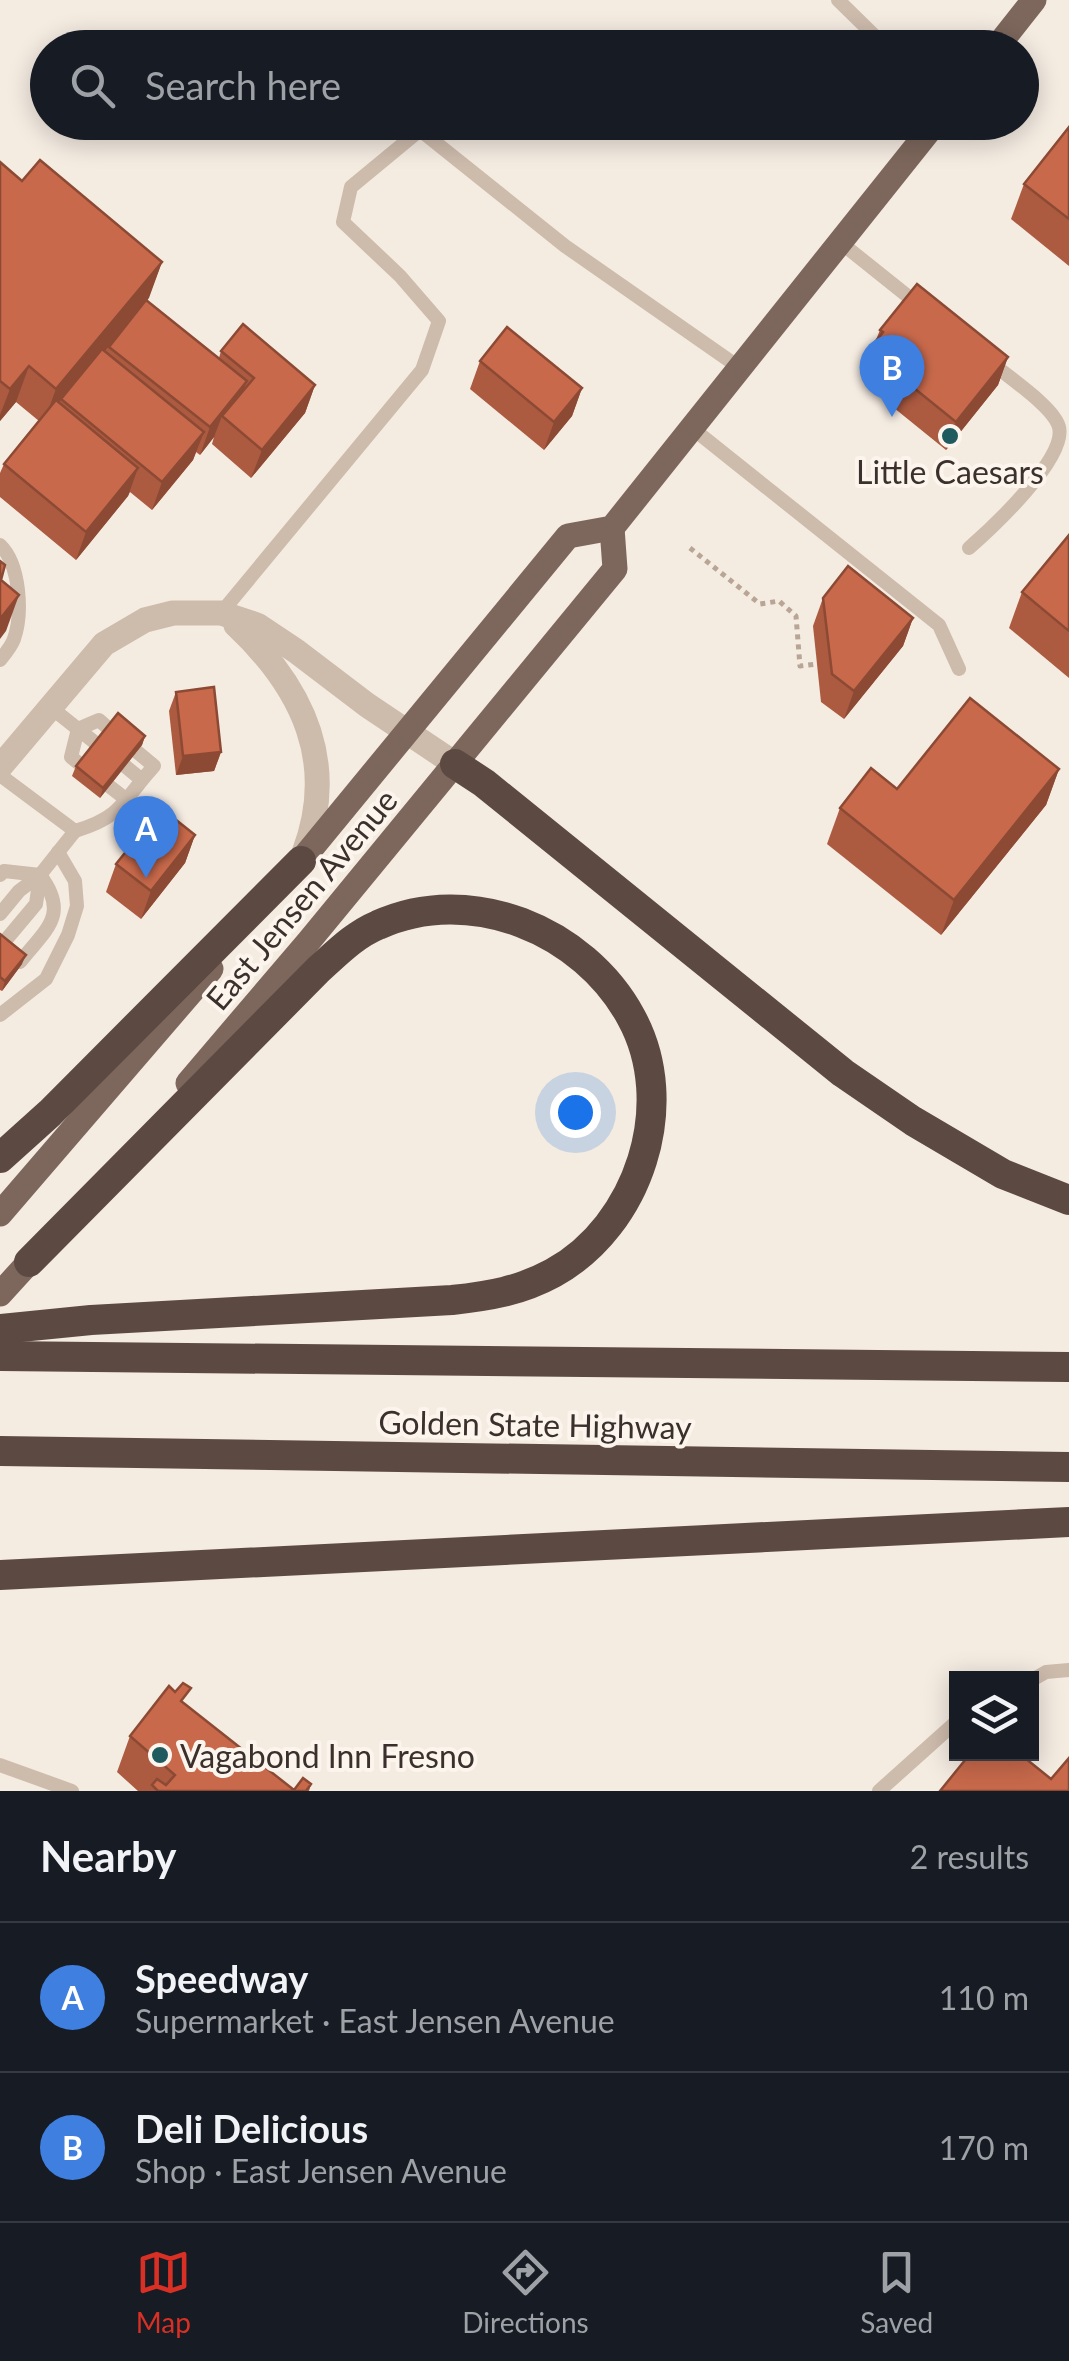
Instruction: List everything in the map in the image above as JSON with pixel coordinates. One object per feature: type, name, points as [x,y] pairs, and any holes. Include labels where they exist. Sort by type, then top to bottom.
[{"type":"highway","points":[[455,764],[484,783],[843,1073],[913,1121],[1004,1174],[1069,1200]]},
{"type":"highway","points":[[0,1158],[50,1113],[301,860]]},
{"type":"highway","points":[[0,1328],[452,1300],[504,1294],[555,1272],[600,1238],[633,1188],[650,1129],[650,1070],[632,1018],[602,974],[557,938],[508,917],[432,910],[378,924],[318,970],[29,1262]]},
{"type":"highway","name":"Golden State Highway","points":[[0,1356],[1069,1367]]},
{"type":"highway","name":"Golden State Highway","points":[[0,1451],[1069,1466]]},
{"type":"highway","points":[[0,1574],[1069,1522]]},
{"type":"main road","points":[[1010,30],[1034,0]]},
{"type":"main road","points":[[612,528],[922,140]]},
{"type":"main road","name":"East Jensen Avenue","points":[[0,1214],[301,860],[568,536],[612,528],[615,569],[215,1052],[0,1294]]},
{"type":"street","points":[[221,612],[265,654],[291,693],[310,733],[316,752],[319,803],[301,860]]},
{"type":"street","points":[[0,771],[49,706],[104,644],[126,629],[174,613],[221,612],[270,634],[455,764]]},
{"type":"lane","points":[[838,0],[869,30]]},
{"type":"lane","points":[[221,612],[422,370],[439,321],[400,276],[344,222],[351,187],[408,140]]},
{"type":"lane","points":[[432,140],[565,246],[740,368]]},
{"type":"lane","points":[[840,242],[940,322]]},
{"type":"lane","points":[[969,548],[1000,522],[1058,448],[1060,427],[1051,412],[983,356]]},
{"type":"lane","points":[[692,428],[939,626],[959,669]]},
{"type":"lane","points":[[0,544],[12,560],[17,619],[13,641],[0,660]]},
{"type":"lane","points":[[49,706],[98,745]]},
{"type":"lane","points":[[78,728],[99,720],[109,729]]},
{"type":"lane","points":[[78,728],[71,756],[81,765]]},
{"type":"lane","points":[[0,914],[19,891],[40,875],[75,831],[106,821],[127,800],[154,766],[136,752]]},
{"type":"lane","points":[[125,766],[142,780]]},
{"type":"lane","points":[[0,771],[75,831]]},
{"type":"lane","points":[[109,786],[127,800]]},
{"type":"lane","points":[[0,1015],[46,979],[68,935],[77,906],[75,882],[58,852]]},
{"type":"lane","points":[[0,876],[4,871],[40,875],[54,894],[54,919],[20,962]]},
{"type":"lane","points":[[0,947],[36,904],[40,875]]},
{"type":"lane","points":[[1039,1676],[1069,1670]]},
{"type":"lane","points":[[879,1791],[949,1728]]},
{"type":"lane","points":[[0,1765],[72,1791]]},
{"type":"path","points":[[690,548],[760,604],[779,601],[796,616],[800,666],[817,664]]},
{"type":"building","points":[[1069,127],[1069,219],[1024,184]]},
{"type":"building","points":[[40,160],[162,262],[56,389],[29,366],[10,389],[0,381],[0,162],[22,181]]},
{"type":"building","points":[[917,284],[1008,357],[956,422],[888,367],[892,362],[872,346]]},
{"type":"building","points":[[146,300],[247,381],[210,427],[109,347]]},
{"type":"building","points":[[243,324],[315,385],[262,450],[222,416],[254,378],[221,351]]},
{"type":"building","points":[[507,327],[582,388],[554,422],[480,361]]},
{"type":"building","points":[[102,349],[204,432],[162,482],[61,399]]},
{"type":"building","points":[[56,400],[138,468],[86,532],[4,464]]},
{"type":"building","points":[[1069,535],[1069,631],[1022,592]]},
{"type":"building","points":[[0,561],[5,565],[1,580],[19,595],[0,619]]},
{"type":"building","points":[[848,566],[913,618],[854,691],[832,674],[823,598]]},
{"type":"building","points":[[214,687],[221,752],[183,756],[176,692]]},
{"type":"building","points":[[970,698],[1059,769],[954,900],[840,808],[871,768],[897,789]]},
{"type":"building","points":[[118,713],[145,736],[103,788],[76,766]]},
{"type":"building","points":[[161,808],[195,835],[151,891],[116,864]]},
{"type":"building","points":[[0,934],[26,955],[5,981],[0,977]]},
{"type":"building","points":[[183,1683],[191,1688],[181,1701],[294,1790],[303,1778],[311,1784],[306,1791],[158,1791],[152,1785],[157,1779],[166,1785],[175,1775],[130,1736],[169,1686],[175,1692]]},
{"type":"building","points":[[1069,1758],[1069,1791],[940,1791],[964,1761],[1029,1761],[1051,1779]]},
{"type":"place","name":"Deli Delicious","points":[[892,417]]},
{"type":"place","name":"Little Caesars","points":[[950,436]]},
{"type":"place","name":"Speedway","points":[[146,878]]},
{"type":"place","name":"Vagabond Inn Fresno","points":[[160,1755]]}]
